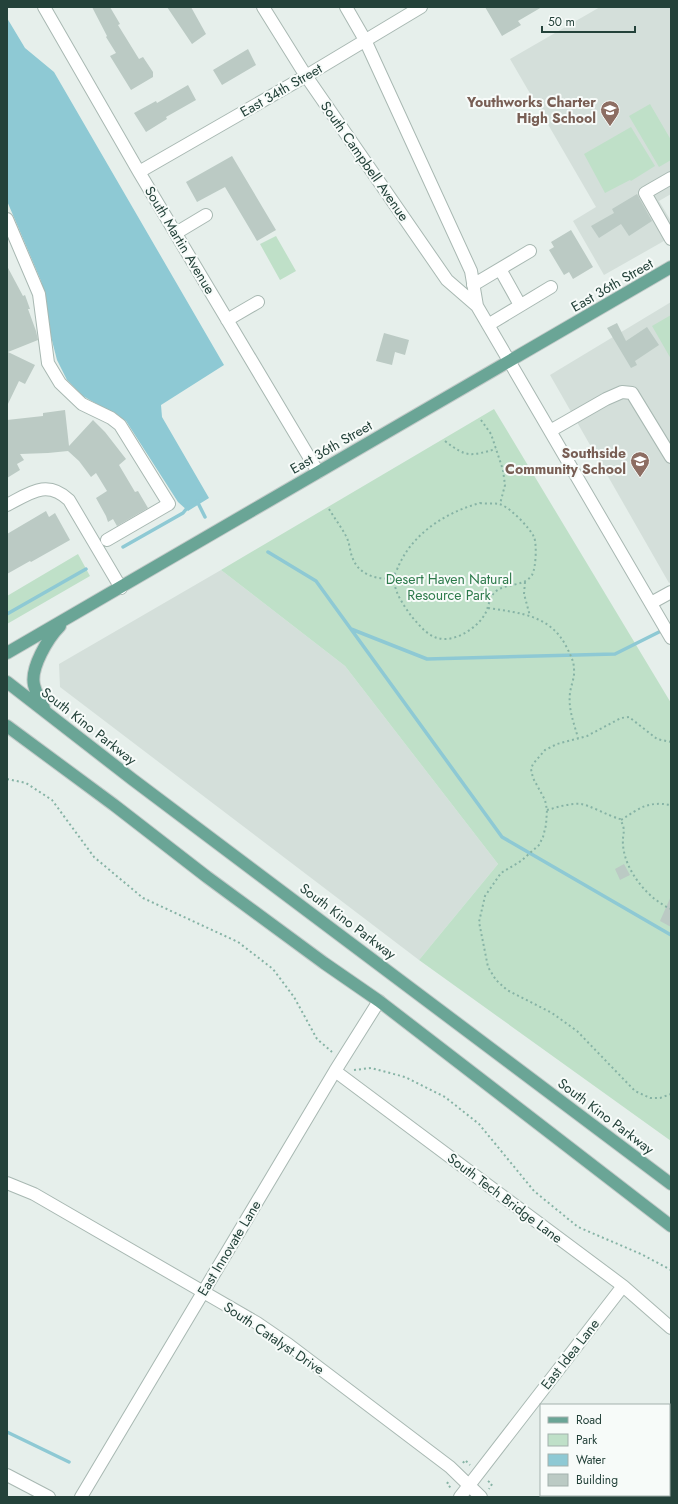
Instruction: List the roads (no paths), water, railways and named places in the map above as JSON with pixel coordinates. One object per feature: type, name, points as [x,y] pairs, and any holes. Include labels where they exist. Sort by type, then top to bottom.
[{"type":"main road","name":"East 36th Street","points":[[7,653],[510,362],[671,267]]},
{"type":"main road","points":[[45,711],[34,685],[34,676],[38,660],[53,634],[68,618]]},
{"type":"main road","name":"South Kino Parkway","points":[[7,682],[132,779],[671,1184]]},
{"type":"main road","points":[[7,726],[114,805],[225,891],[379,1001],[671,1226]]},
{"type":"street","name":"South Martin Avenue","points":[[44,7],[227,320],[318,472]]},
{"type":"street","name":"South Campbell Avenue","points":[[263,7],[306,76],[447,280],[477,306],[671,638]]},
{"type":"street","name":"South Campbell Avenue","points":[[346,7],[365,40],[471,271],[477,306]]},
{"type":"street","name":"East 34th Street","points":[[140,172],[306,76],[421,7]]},
{"type":"street","points":[[671,178],[645,193],[671,239]]},
{"type":"street","points":[[176,233],[206,215]]},
{"type":"street","points":[[7,219],[39,294],[48,363],[60,383],[82,404],[111,418],[120,425],[169,504],[107,540]]},
{"type":"street","points":[[473,285],[530,251]]},
{"type":"street","points":[[500,269],[520,305]]},
{"type":"street","points":[[488,325],[551,287]]},
{"type":"street","points":[[227,320],[258,302]]},
{"type":"street","points":[[550,431],[606,399],[622,392],[632,393],[671,457]]},
{"type":"street","points":[[7,505],[50,484],[53,489],[62,493],[70,500],[121,588]]},
{"type":"street","points":[[651,603],[671,592]]},
{"type":"street","name":"East Innovate Lane","points":[[81,1497],[379,1001]]},
{"type":"street","name":"South Tech Bridge Lane","points":[[339,1066],[622,1286],[671,1328]]},
{"type":"street","name":"South Catalyst Drive","points":[[7,1183],[34,1194],[257,1323],[289,1345],[450,1467],[481,1497]]},
{"type":"street","name":"East Idea Lane","points":[[460,1497],[622,1286]]},
{"type":"street","points":[[7,1475],[49,1497]]},
{"type":"water","points":[[7,18],[25,48],[54,72],[224,365],[161,405],[162,417],[209,498],[188,511],[178,502],[126,421],[83,396],[67,380],[57,360],[48,325],[41,281],[7,201]]},
{"type":"waterway","points":[[197,501],[205,517]]},
{"type":"waterway","points":[[123,547],[183,513],[188,507]]},
{"type":"waterway","points":[[268,552],[316,581],[502,837],[671,935]]},
{"type":"waterway","points":[[7,614],[86,569]]},
{"type":"waterway","points":[[351,629],[427,659],[615,654],[671,626]]},
{"type":"waterway","points":[[7,1432],[69,1462]]},
{"type":"place","name":"Youthworks Charter High School","points":[[610,127]]},
{"type":"place","name":"Southside Community School","points":[[640,478]]},
{"type":"park label","name":"Desert Haven Natural Resource Park","points":[[449,588]]}]
